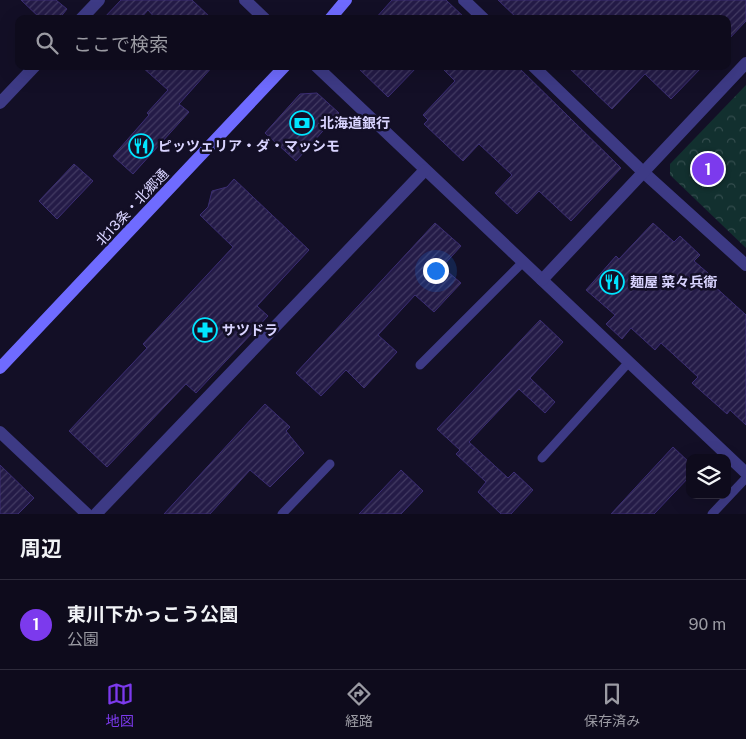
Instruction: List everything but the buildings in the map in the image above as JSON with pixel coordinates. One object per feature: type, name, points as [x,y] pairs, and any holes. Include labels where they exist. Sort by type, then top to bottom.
[{"type":"main road","points":[[333,15],[346,0]]},
{"type":"main road","name":"北13条・北郷通","points":[[0,368],[281,70]]},
{"type":"street","points":[[85,15],[99,0]]},
{"type":"street","points":[[245,0],[261,15]]},
{"type":"street","points":[[464,0],[480,15]]},
{"type":"street","points":[[542,280],[746,63]]},
{"type":"street","points":[[0,103],[31,70]]},
{"type":"street","points":[[320,70],[746,472]]},
{"type":"street","points":[[537,70],[642,172],[746,266]]},
{"type":"street","points":[[96,514],[425,170]]},
{"type":"street","points":[[0,432],[87,514]]},
{"type":"lane","points":[[420,365],[523,262]]},
{"type":"lane","points":[[542,458],[630,362]]},
{"type":"lane","points":[[282,514],[330,464]]},
{"type":"lane","points":[[712,514],[746,478]]},
{"type":"green space","points":[[746,85],[746,248],[670,175],[670,164]]},
{"type":"place","name":"北海道銀行","points":[[302,123]]},
{"type":"place","name":"ピッツェリア・ダ・マッシモ","points":[[141,146]]},
{"type":"place","name":"東川下かっこう公園","points":[[708,169]]},
{"type":"place","name":"麺屋 菜々兵衛","points":[[612,282]]},
{"type":"place","name":"サツドラ","points":[[205,330]]}]
